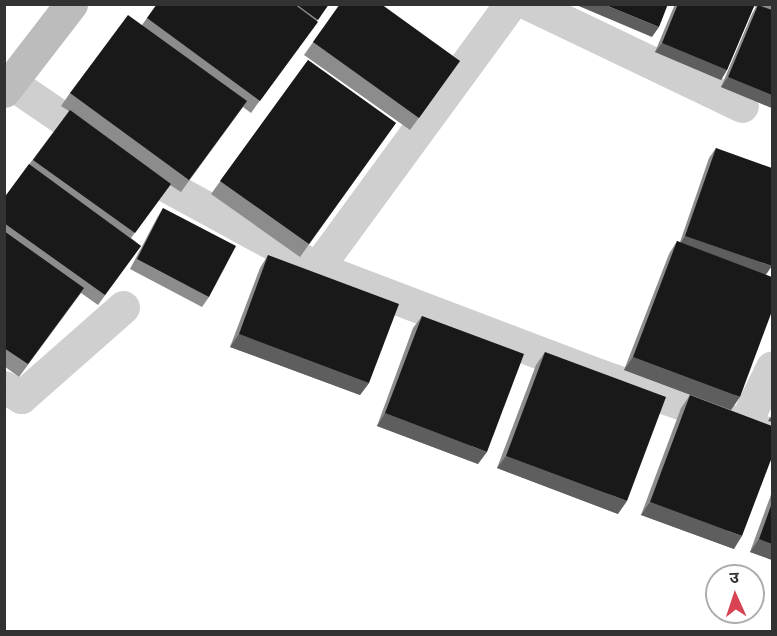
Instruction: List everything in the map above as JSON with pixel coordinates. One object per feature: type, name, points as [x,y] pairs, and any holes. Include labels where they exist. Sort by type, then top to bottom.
[{"type":"street","points":[[70,4],[8,87],[143,173],[317,268],[599,375],[758,430],[772,367]]},
{"type":"street","points":[[317,268],[510,4]]},
{"type":"street","points":[[529,4],[742,106]]},
{"type":"street","points":[[4,387],[21,397],[123,307]]},
{"type":"building","points":[[157,4],[294,4],[318,22],[260,101],[147,18]]},
{"type":"building","points":[[296,4],[329,4],[318,20]]},
{"type":"building","points":[[340,4],[381,4],[460,61],[419,118],[313,42]]},
{"type":"building","points":[[603,4],[668,4],[659,27]]},
{"type":"building","points":[[678,4],[755,4],[727,70],[662,43]]},
{"type":"building","points":[[758,5],[772,10],[772,95],[728,77]]},
{"type":"building","points":[[128,15],[247,101],[189,180],[70,93]]},
{"type":"building","points":[[308,60],[396,123],[309,244],[220,181]]},
{"type":"building","points":[[70,110],[171,184],[135,233],[33,160]]},
{"type":"building","points":[[716,148],[772,168],[772,266],[685,236]]},
{"type":"building","points":[[29,164],[141,246],[105,295],[4,223],[4,198]]},
{"type":"building","points":[[163,208],[236,246],[209,297],[137,259]]},
{"type":"building","points":[[4,231],[84,288],[28,364],[4,348]]},
{"type":"building","points":[[677,241],[772,277],[772,311],[740,397],[633,357]]},
{"type":"building","points":[[268,255],[399,304],[369,383],[239,334]]},
{"type":"building","points":[[422,316],[524,354],[487,452],[385,413]]},
{"type":"building","points":[[545,352],[666,397],[627,501],[506,456]]},
{"type":"building","points":[[690,395],[772,426],[772,457],[742,536],[650,502]]},
{"type":"building","points":[[772,503],[772,544],[759,539]]}]
